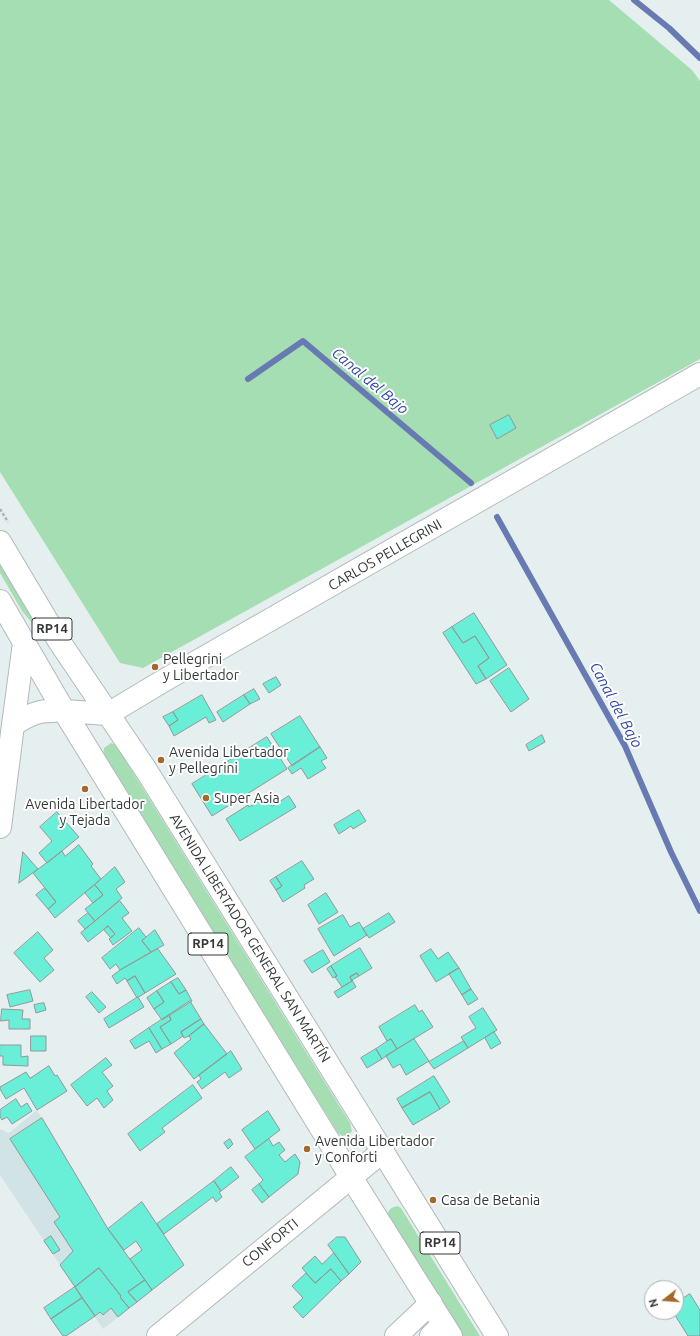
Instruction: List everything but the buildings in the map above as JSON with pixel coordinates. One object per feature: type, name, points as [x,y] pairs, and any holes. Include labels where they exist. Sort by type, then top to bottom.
[{"type":"main road","name":"CARLOS PELLEGRINI","points":[[108,714],[163,681],[700,374]]},
{"type":"main road","name":"AVENIDA LIBERTADOR GENERAL SAN MARTÍN","points":[[0,542],[59,641],[146,770],[497,1336]]},
{"type":"main road","name":"RP14","points":[[0,601],[64,711],[351,1177],[431,1303],[442,1332]]},
{"type":"main road","points":[[0,827],[24,643]]},
{"type":"main road","points":[[13,725],[23,718],[43,710],[108,714]]},
{"type":"main road","name":"CONFORTI","points":[[158,1336],[383,1151]]},
{"type":"main road","points":[[396,1336],[431,1303]]},
{"type":"shaded area","points":[[37,1110],[108,1229],[152,1290],[103,1329],[0,1175],[0,1129],[9,1133]]},
{"type":"green space","points":[[0,0],[609,0],[692,70],[700,81],[700,359],[143,668],[120,663],[0,472]]},
{"type":"green space","points":[[0,561],[81,694],[47,641],[22,611],[0,573]]},
{"type":"green space","points":[[111,743],[116,745],[350,1123],[352,1131],[349,1135],[342,1136],[338,1133],[103,755],[104,748]]},
{"type":"green space","points":[[398,1206],[401,1208],[480,1336],[463,1336],[388,1215],[391,1209]]},
{"type":"waterway","points":[[634,0],[669,28],[700,58]]},
{"type":"waterway","name":"Canal del Bajo","points":[[248,379],[303,341],[471,483]]},
{"type":"waterway","name":"Canal del Bajo","points":[[497,517],[625,746],[671,852],[700,911]]},
{"type":"place","name":"Pellegrini y Libertador","points":[[155,667]]},
{"type":"place","name":"Avenida Libertador y Pellegrini","points":[[161,760]]},
{"type":"place","name":"Avenida Libertador y Tejada","points":[[85,789]]},
{"type":"place","name":"Super Asia","points":[[206,798]]},
{"type":"place","name":"Avenida Libertador y Conforti","points":[[307,1149]]},
{"type":"place","name":"Casa de Betania","points":[[433,1200]]}]
